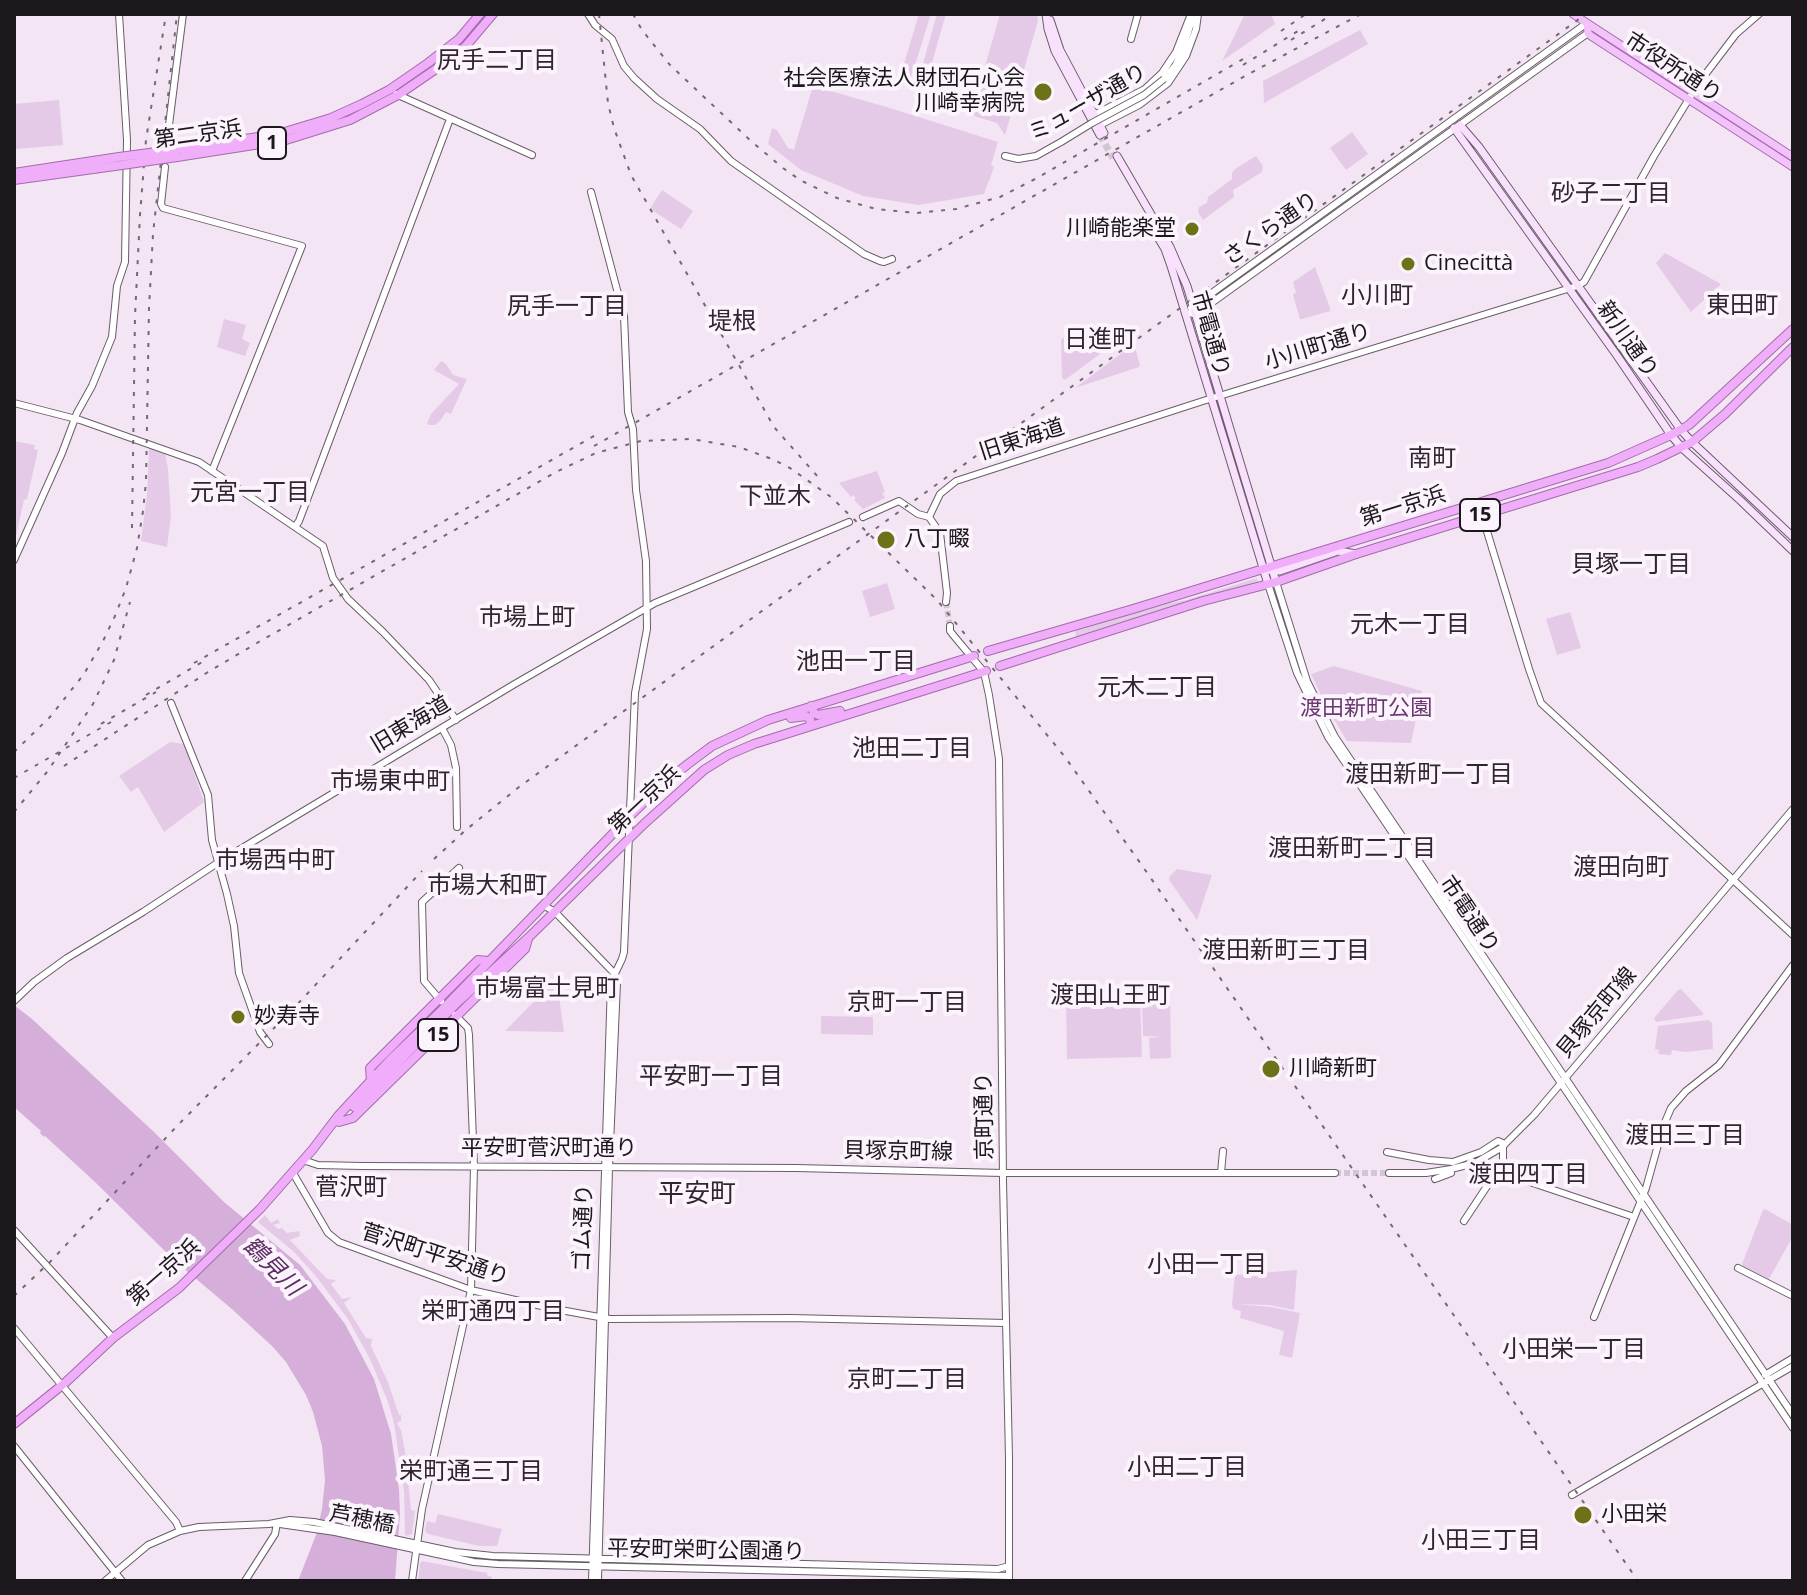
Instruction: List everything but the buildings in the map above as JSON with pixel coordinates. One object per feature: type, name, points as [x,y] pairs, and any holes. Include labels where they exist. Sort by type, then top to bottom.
[{"type":"highway","name":"第二京浜","points":[[14,173],[178,153],[290,131],[331,118],[389,90],[459,39],[480,14]]},
{"type":"highway","name":"第二京浜","points":[[178,153],[220,151],[302,136],[350,120],[398,95],[465,47],[493,14]]},
{"type":"highway","name":"第二京浜","points":[[14,180],[120,161]]},
{"type":"highway","name":"第一京浜","points":[[988,651],[1269,569],[1608,463],[1681,430],[1715,403],[1793,329]]},
{"type":"highway","name":"第一京浜","points":[[1000,666],[1638,467],[1692,442],[1793,347]]},
{"type":"highway","points":[[1008,645],[1013,655],[1025,659]]},
{"type":"highway","name":"第一京浜","points":[[324,1135],[448,1008],[478,960],[488,961],[629,817],[712,746],[747,728],[811,706],[972,657]]},
{"type":"highway","name":"第一京浜","points":[[14,1424],[113,1338],[179,1288],[293,1173],[338,1116],[371,1081],[370,1068],[448,1008],[528,938],[689,782],[728,755],[754,744],[985,671]]},
{"type":"highway","name":"第一京浜","points":[[811,706],[815,714],[822,716],[849,708],[881,704]]},
{"type":"highway","name":"第一京浜","points":[[747,728],[762,727],[801,715],[809,718],[811,725]]},
{"type":"main road","points":[[1047,14],[1060,50],[1102,134],[1055,51],[1047,14]]},
{"type":"main road","name":"市役所通り","points":[[1573,14],[1691,95],[1705,112],[1793,167]]},
{"type":"main road","points":[[1587,23],[1588,33]]},
{"type":"main road","name":"市役所通り","points":[[1588,33],[1793,157]]},
{"type":"main road","name":"新川通り","points":[[1455,123],[1681,430],[1793,537]]},
{"type":"main road","name":"市電通り","points":[[1215,398],[1195,306],[1170,247],[1115,157],[1165,249],[1272,583]]},
{"type":"main road","name":"新川通り","points":[[1577,285],[1671,435],[1793,551]]},
{"type":"main road","points":[[1749,496],[1749,508]]},
{"type":"main road","points":[[1269,569],[1280,571],[1338,551],[1357,554]]},
{"type":"street","points":[[14,560],[112,337],[117,286],[125,262],[127,140],[119,14]]},
{"type":"street","points":[[167,141],[183,14]]},
{"type":"street","points":[[588,14],[595,25],[612,39],[624,66],[634,78],[657,99],[700,129],[731,161],[864,254],[884,262],[892,259]]},
{"type":"street","points":[[1131,39],[1138,14]]},
{"type":"street","points":[[1094,115],[1145,89],[1162,73],[1195,14]]},
{"type":"street","points":[[1100,125],[1139,105],[1168,83],[1186,56],[1196,29],[1195,14]]},
{"type":"street","name":"ミューザ通り","points":[[1005,156],[1018,159],[1036,156],[1144,95],[1175,66],[1195,14]]},
{"type":"street","points":[[1577,285],[1691,95],[1732,39],[1759,14]]},
{"type":"street","points":[[1455,123],[1587,23]]},
{"type":"street","points":[[1455,123],[1588,33]]},
{"type":"street","points":[[389,90],[532,155]]},
{"type":"street","points":[[295,527],[450,119]]},
{"type":"street","name":"さくら通り","points":[[1195,306],[1455,123]]},
{"type":"street","name":"さくら通り","points":[[1195,306],[1379,172],[1455,123]]},
{"type":"street","points":[[165,167],[163,208],[302,246],[212,471]]},
{"type":"street","name":"ゴム通り","points":[[591,192],[624,316],[628,412],[634,437],[636,490],[646,561],[647,634],[635,693],[624,952],[614,973],[617,982],[602,1318],[598,1581]]},
{"type":"street","name":"小川町通り","points":[[1215,398],[1577,285]]},
{"type":"street","points":[[1185,313],[1195,306]]},
{"type":"street","name":"旧東海道","points":[[929,517],[940,494],[956,481],[1215,398]]},
{"type":"street","points":[[14,403],[75,419],[199,462],[295,527],[324,548],[333,578],[348,599],[429,680],[456,720]]},
{"type":"street","points":[[863,517],[899,501],[918,514],[929,517],[940,533],[946,602]]},
{"type":"street","points":[[1482,515],[1541,703],[1793,935]]},
{"type":"street","name":"旧東海道","points":[[15,1000],[67,958],[219,862],[646,608],[849,522]]},
{"type":"street","name":"市電通り","points":[[1272,583],[1304,672],[1328,725],[1508,999],[1615,1150],[1793,1428]]},
{"type":"street","points":[[950,626],[950,631],[985,671]]},
{"type":"street","name":"京町通り","points":[[985,671],[999,759],[1009,1578]]},
{"type":"street","points":[[171,703],[208,795],[212,840],[234,926],[239,973],[260,1032],[269,1044]]},
{"type":"street","points":[[442,728],[451,745],[456,768],[457,827]]},
{"type":"street","name":"貝塚京町線","points":[[1389,1173],[1426,1173],[1465,1166],[1487,1157],[1504,1145],[1534,1115],[1793,809]]},
{"type":"street","points":[[412,1581],[422,1509],[471,1290],[474,1167],[469,1031],[424,981],[422,902],[459,868]]},
{"type":"street","points":[[543,905],[555,912],[614,973]]},
{"type":"street","points":[[1594,1317],[1644,1194],[1671,1108],[1686,1091],[1719,1065],[1793,965]]},
{"type":"street","name":"市電通り","points":[[1564,1080],[1670,1246],[1793,1415]]},
{"type":"street","points":[[1387,1152],[1448,1162],[1460,1161],[1501,1141],[1504,1158],[1464,1221]]},
{"type":"street","points":[[1615,1150],[1640,1192],[1640,1202]]},
{"type":"street","points":[[1221,1173],[1223,1151]]},
{"type":"street","name":"平安町菅沢町通り","points":[[303,1160],[318,1165],[796,1168]]},
{"type":"street","points":[[1435,1179],[1465,1166]]},
{"type":"street","name":"貝塚京町線","points":[[796,1168],[1003,1173],[1335,1173]]},
{"type":"street","points":[[1497,1171],[1634,1217]]},
{"type":"street","name":"菅沢町平安通り","points":[[293,1173],[333,1238],[471,1290],[602,1318],[1006,1323]]},
{"type":"street","points":[[1644,1194],[1644,1201],[1663,1229],[1670,1246]]},
{"type":"street","points":[[14,1230],[113,1338]]},
{"type":"street","points":[[1738,1268],[1793,1296]]},
{"type":"street","points":[[14,1328],[176,1522],[180,1531]]},
{"type":"street","points":[[1572,1495],[1764,1379],[1793,1358]]},
{"type":"street","points":[[1764,1379],[1793,1366]]},
{"type":"street","points":[[14,1446],[122,1581]]},
{"type":"street","name":"芦穂橋","points":[[105,1581],[148,1545],[180,1531],[209,1526],[290,1520],[404,1544]]},
{"type":"street","points":[[245,1581],[275,1534],[277,1523]]},
{"type":"street","name":"平安町栄町公園通り","points":[[404,1544],[474,1562],[998,1569],[1009,1566]]},
{"type":"street","name":"ゴム通り","points":[[592,1581],[596,1562]]},
{"type":"street","name":"平安町栄町公園通り","points":[[596,1562],[1009,1578]]},
{"type":"green space","points":[[919,14],[930,17],[913,64],[911,80],[896,90]]},
{"type":"green space","points":[[937,14],[946,14],[920,104],[917,103],[923,83],[918,81]]},
{"type":"green space","points":[[1000,14],[1037,14],[1038,21],[1005,135],[997,123],[971,115]]},
{"type":"green space","points":[[1245,14],[1271,14],[1275,24],[1222,61]]},
{"type":"green space","points":[[1360,30],[1368,44],[1264,103],[1263,81]]},
{"type":"green space","points":[[813,86],[998,142],[991,165],[994,167],[984,194],[919,205],[863,196],[801,170],[768,144],[772,128],[777,130],[788,148],[795,150]]},
{"type":"green space","points":[[59,100],[63,145],[16,149],[14,104]]},
{"type":"green space","points":[[1352,132],[1368,154],[1346,170],[1330,148]]},
{"type":"green space","points":[[1256,156],[1263,166],[1262,172],[1233,190],[1234,197],[1203,220],[1198,212],[1199,207],[1232,179],[1235,169]]},
{"type":"green space","points":[[662,190],[693,211],[681,229],[652,210]]},
{"type":"green space","points":[[1665,253],[1721,284],[1691,312],[1656,263]]},
{"type":"green space","points":[[1315,267],[1330,311],[1300,319],[1293,295],[1296,292],[1293,282]]},
{"type":"green space","points":[[224,319],[246,325],[242,339],[250,343],[245,356],[217,347]]},
{"type":"green space","points":[[1119,336],[1120,339],[1065,380],[1062,378],[1063,338]]},
{"type":"green space","points":[[1134,344],[1139,367],[1075,388]]},
{"type":"green space","points":[[441,361],[453,375],[467,379],[451,414],[446,412],[435,425],[429,425],[431,414],[459,384],[434,370]]},
{"type":"green space","points":[[14,441],[35,445],[34,449],[38,450],[15,540]]},
{"type":"green space","points":[[149,448],[165,453],[168,469],[171,516],[167,547],[141,541]]},
{"type":"green space","points":[[877,471],[885,498],[863,509],[839,483]]},
{"type":"green space","points":[[1257,578],[1258,583],[1200,598],[1076,638],[1075,629]]},
{"type":"green space","points":[[887,583],[895,609],[870,617],[862,591]]},
{"type":"green space","points":[[1570,612],[1581,648],[1557,655],[1546,619]]},
{"type":"green space","name":"渡田新町公園","points":[[1334,666],[1422,691],[1411,743],[1347,741],[1311,674]]},
{"type":"green space","points":[[170,742],[184,744],[204,802],[164,832],[138,787],[131,792],[119,776]]},
{"type":"green space","points":[[1177,869],[1212,875],[1197,920],[1169,880]]},
{"type":"green space","points":[[554,981],[557,982],[564,1032],[505,1031]]},
{"type":"green space","points":[[1681,989],[1703,1015],[1656,1022],[1654,1018]]},
{"type":"green space","points":[[1140,997],[1142,1057],[1067,1059],[1066,998]]},
{"type":"green space","points":[[1142,997],[1170,997],[1171,1058],[1150,1059],[1149,1038],[1161,1037],[1143,1036]]},
{"type":"green space","points":[[821,1016],[873,1017],[873,1035],[821,1034]]},
{"type":"green space","points":[[1708,1020],[1712,1023],[1713,1049],[1672,1050],[1671,1055],[1658,1054],[1659,1050],[1655,1049],[1658,1026]]},
{"type":"green space","points":[[1765,1209],[1793,1225],[1793,1236],[1769,1279],[1742,1264]]},
{"type":"green space","points":[[265,1215],[271,1223],[278,1219],[280,1223],[273,1225],[278,1229],[282,1228],[287,1233],[299,1231],[300,1236],[290,1240],[327,1279],[336,1280],[331,1284],[342,1299],[352,1297],[344,1303],[366,1338],[372,1339],[371,1346],[401,1415],[401,1421],[397,1423],[406,1457],[419,1460],[422,1457],[421,1460],[426,1462],[412,1460],[407,1470],[411,1510],[415,1511],[412,1534],[405,1536],[404,1491],[394,1423],[371,1361],[348,1319],[315,1275],[294,1252],[258,1222]]},
{"type":"green space","points":[[1297,1270],[1294,1310],[1270,1305],[1236,1304],[1300,1313],[1292,1358],[1279,1355],[1284,1331],[1240,1318],[1241,1311],[1233,1309],[1232,1304],[1235,1275]]},
{"type":"green space","points":[[438,1514],[502,1529],[497,1546],[479,1546],[428,1534],[425,1531],[427,1521],[435,1523]]},
{"type":"green space","points":[[422,1561],[487,1573],[492,1577],[491,1581],[418,1581]]},
{"type":"water","name":"鶴見川","points":[[14,1005],[154,1132],[224,1202],[300,1265],[345,1324],[374,1379],[391,1434],[400,1514],[395,1581],[298,1581],[316,1535],[325,1480],[322,1446],[306,1395],[273,1347],[176,1262],[14,1107]]},
{"type":"tunnel","points":[[1100,135],[1113,158]]},
{"type":"tunnel","points":[[946,602],[950,626]]},
{"type":"tunnel","points":[[1335,1173],[1389,1173]]},
{"type":"railway","points":[[132,528],[135,316],[140,215],[146,140],[166,14]]},
{"type":"railway","points":[[14,752],[50,717],[84,674],[115,616],[137,548],[146,482],[153,234],[177,14]]},
{"type":"railway","points":[[599,14],[608,103],[631,175],[774,427],[819,478]]},
{"type":"railway","points":[[633,14],[670,65],[752,142],[800,180],[837,198],[876,209],[917,213],[956,209],[1000,197],[1250,55]]},
{"type":"railway","points":[[1281,31],[1306,14]]},
{"type":"railway","points":[[1291,40],[1333,14]]},
{"type":"railway","points":[[594,446],[1245,76],[1361,14]]},
{"type":"railway","points":[[434,859],[519,787],[1586,14]]},
{"type":"railway","points":[[1243,65],[1298,31]]},
{"type":"railway","points":[[194,663],[601,432]]},
{"type":"railway","points":[[64,766],[257,643],[556,472],[596,453],[641,441],[691,439],[739,447],[790,468],[831,497],[937,600],[1065,757],[1638,1581]]},
{"type":"railway","points":[[14,812],[47,772],[93,704],[114,660],[130,602]]},
{"type":"railway","points":[[146,695],[204,661]]},
{"type":"railway","points":[[101,724],[156,692]]},
{"type":"railway","points":[[14,778],[111,722]]},
{"type":"railway","points":[[14,1296],[292,1010],[422,871]]},
{"type":"place","name":"社会医療法人財団石心会 川崎幸病院","points":[[1043,92]]},
{"type":"place","name":"川崎能楽堂","points":[[1192,229]]},
{"type":"place","name":"Cinecittà","points":[[1408,264]]},
{"type":"place","name":"八丁畷","points":[[886,540]]},
{"type":"place","name":"妙寿寺","points":[[238,1017]]},
{"type":"place","name":"川崎新町","points":[[1271,1069]]},
{"type":"place","name":"小田栄","points":[[1583,1515]]},
{"type":"district","name":"尻手二丁目","points":[[497,61]]},
{"type":"district","name":"砂子二丁目","points":[[1611,194]]},
{"type":"district","name":"小川町","points":[[1377,296]]},
{"type":"district","name":"東田町","points":[[1742,306]]},
{"type":"district","name":"尻手一丁目","points":[[567,307]]},
{"type":"district","name":"堤根","points":[[732,322]]},
{"type":"district","name":"日進町","points":[[1100,340]]},
{"type":"district","name":"南町","points":[[1432,459]]},
{"type":"district","name":"元宮一丁目","points":[[250,493]]},
{"type":"district","name":"下並木","points":[[775,497]]},
{"type":"district","name":"貝塚一丁目","points":[[1631,565]]},
{"type":"district","name":"市場上町","points":[[527,618]]},
{"type":"district","name":"元木一丁目","points":[[1410,625]]},
{"type":"district","name":"池田一丁目","points":[[856,662]]},
{"type":"district","name":"元木二丁目","points":[[1157,688]]},
{"type":"district","name":"池田二丁目","points":[[912,749]]},
{"type":"district","name":"渡田新町一丁目","points":[[1429,775]]},
{"type":"district","name":"市場東中町","points":[[390,782]]},
{"type":"district","name":"渡田新町二丁目","points":[[1352,849]]},
{"type":"district","name":"市場西中町","points":[[275,861]]},
{"type":"district","name":"渡田向町","points":[[1621,868]]},
{"type":"district","name":"市場大和町","points":[[487,886]]},
{"type":"district","name":"渡田新町三丁目","points":[[1286,951]]},
{"type":"district","name":"市場富士見町","points":[[547,989]]},
{"type":"district","name":"渡田山王町","points":[[1110,996]]},
{"type":"district","name":"京町一丁目","points":[[907,1003]]},
{"type":"district","name":"平安町一丁目","points":[[711,1077]]},
{"type":"district","name":"渡田三丁目","points":[[1685,1136]]},
{"type":"district","name":"渡田四丁目","points":[[1528,1175]]},
{"type":"district","name":"菅沢町","points":[[351,1188]]},
{"type":"district","name":"平安町","points":[[697,1195]]},
{"type":"district","name":"小田一丁目","points":[[1207,1265]]},
{"type":"district","name":"栄町通四丁目","points":[[493,1312]]},
{"type":"district","name":"小田栄一丁目","points":[[1574,1350]]},
{"type":"district","name":"京町二丁目","points":[[907,1380]]},
{"type":"district","name":"小田二丁目","points":[[1187,1468]]},
{"type":"district","name":"栄町通三丁目","points":[[471,1472]]},
{"type":"district","name":"小田三丁目","points":[[1481,1541]]}]
